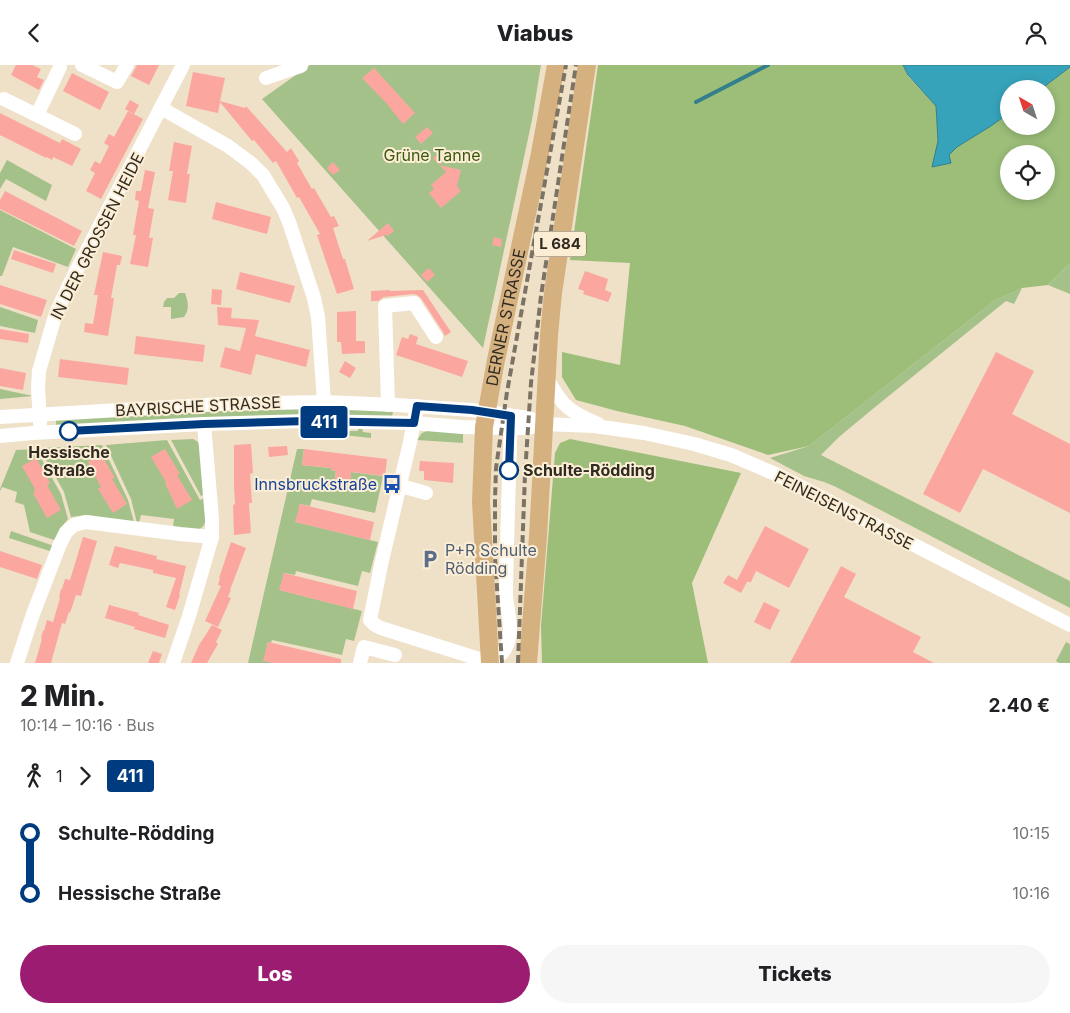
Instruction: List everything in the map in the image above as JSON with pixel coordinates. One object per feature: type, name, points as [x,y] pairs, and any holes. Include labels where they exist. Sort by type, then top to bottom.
[{"type":"main road","name":"DERNER STRASSE","points":[[485,660],[482,502],[485,420],[494,367],[540,153],[556,65]]},
{"type":"main road","name":"L 684","points":[[528,663],[553,293],[587,65]]},
{"type":"street","points":[[82,65],[117,81],[127,65]]},
{"type":"street","name":"IN DER GROSSEN HEIDE","points":[[39,414],[38,376],[56,313],[183,65]]},
{"type":"street","points":[[37,115],[60,66]]},
{"type":"street","points":[[266,78],[301,66]]},
{"type":"street","points":[[4,99],[75,134]]},
{"type":"street","points":[[161,108],[228,146],[252,164],[263,175],[284,208],[314,298],[318,317],[324,402]]},
{"type":"street","points":[[388,405],[385,306],[414,303],[436,337]]},
{"type":"street","name":"FEINEISENSTRASSE","points":[[546,377],[560,401],[568,408],[581,417],[605,427]]},
{"type":"street","name":"BAYRISCHE STRASSE","points":[[0,417],[255,403],[324,402],[417,406],[485,420],[511,422],[529,418],[544,424]]},
{"type":"street","points":[[417,406],[370,620],[381,628],[485,660],[497,657],[502,653],[510,638],[506,595],[511,422]]},
{"type":"street","points":[[39,414],[40,433]]},
{"type":"street","name":"BAYRISCHE STRASSE","points":[[0,436],[204,424],[307,421],[414,423],[462,427],[485,420]]},
{"type":"street","points":[[173,663],[212,537],[204,424]]},
{"type":"street","name":"FEINEISENSTRASSE","points":[[544,424],[605,427],[644,433],[694,444],[730,455],[788,481],[1070,625]]},
{"type":"street","points":[[400,486],[426,493]]},
{"type":"street","points":[[16,663],[60,544],[66,532],[74,525],[86,522],[212,537]]},
{"type":"street","points":[[360,663],[364,647],[396,655]]},
{"type":"green space","name":"Grüne Tanne","points":[[310,65],[541,65],[532,120],[483,348],[262,99]]},
{"type":"green space","points":[[598,65],[903,65],[908,76],[936,106],[938,141],[933,167],[957,147],[1000,120],[1000,135],[1055,135],[1055,80],[1053,80],[1070,67],[1070,263],[1048,285],[1022,288],[994,301],[809,446],[768,455],[685,426],[576,400],[562,377],[562,352],[620,365],[630,263],[570,260]]},
{"type":"green space","points":[[7,160],[52,185],[46,201],[6,179],[0,189],[0,173]]},
{"type":"green space","points":[[0,210],[76,249],[68,267],[13,247],[2,276],[0,276]]},
{"type":"green space","points":[[1070,263],[1070,294],[1048,285]]},
{"type":"green space","points":[[1022,288],[1014,304],[1006,301],[869,412],[821,455],[1070,581],[1070,608],[834,486],[804,476],[770,458],[809,446],[994,301]]},
{"type":"green space","points":[[179,293],[185,293],[188,308],[184,317],[171,319],[171,307],[163,307],[164,302],[167,298],[174,298]]},
{"type":"green space","points":[[0,307],[38,320],[35,333],[0,326]]},
{"type":"green space","points":[[0,389],[33,396],[0,399]]},
{"type":"green space","points":[[259,406],[393,411],[392,417],[56,428],[56,417]]},
{"type":"green space","points":[[312,427],[324,427],[325,431],[358,431],[358,427],[362,427],[363,432],[371,433],[371,438],[315,432]]},
{"type":"green space","points":[[430,430],[463,432],[463,443],[417,440],[422,433]]},
{"type":"green space","points":[[193,439],[198,442],[200,447],[204,494],[201,496],[171,440]]},
{"type":"green space","points":[[570,439],[741,473],[692,583],[708,663],[542,663],[541,626],[555,453],[560,443]]},
{"type":"green space","points":[[167,440],[200,500],[204,498],[206,520],[204,525],[197,530],[173,527],[174,519],[141,515],[139,523],[137,523],[131,499],[106,445]]},
{"type":"green space","points":[[102,445],[128,500],[134,522],[85,515],[71,517],[64,492],[41,448]]},
{"type":"green space","points":[[38,449],[61,494],[68,519],[63,525],[57,541],[30,532],[24,505],[15,502],[17,492],[2,487],[0,491],[16,450]]},
{"type":"green space","points":[[297,449],[304,449],[302,465],[331,468],[331,470],[336,471],[334,485],[349,487],[351,472],[383,476],[375,513],[312,499],[310,506],[300,504],[296,522],[378,542],[370,573],[362,571],[358,586],[296,571],[295,575],[284,573],[280,590],[362,611],[354,641],[346,639],[342,655],[272,640],[271,643],[268,642],[264,660],[274,663],[248,663]]},
{"type":"green space","points":[[11,531],[54,546],[53,552],[9,538]]},
{"type":"green space","points":[[1066,642],[1070,644],[1070,663],[1059,663],[1056,661]]},
{"type":"water","points":[[903,65],[1070,65],[1070,67],[1053,80],[1000,80],[1000,120],[957,147],[949,155],[951,163],[932,167],[938,141],[936,106],[908,75]]},
{"type":"building","points":[[16,65],[32,65],[41,69],[37,77],[44,80],[39,90],[11,75]]},
{"type":"building","points":[[137,65],[159,65],[149,85],[131,76]]},
{"type":"building","points":[[374,68],[415,113],[403,124],[362,78]]},
{"type":"building","points":[[193,72],[225,78],[220,101],[245,108],[246,106],[287,152],[291,148],[312,189],[314,188],[331,217],[334,216],[339,226],[333,228],[354,289],[337,294],[317,235],[320,234],[276,161],[273,163],[254,140],[252,141],[220,102],[218,113],[186,106]]},
{"type":"building","points":[[72,73],[109,92],[100,110],[63,91]]},
{"type":"building","points":[[130,100],[139,105],[134,114],[125,109]]},
{"type":"building","points":[[128,111],[143,119],[101,199],[86,191],[95,173],[90,170],[95,161],[100,164],[109,146],[104,143],[109,134],[114,137]]},
{"type":"building","points":[[0,113],[60,143],[62,139],[81,149],[72,166],[53,157],[52,160],[46,158],[0,135]]},
{"type":"building","points":[[427,127],[433,133],[421,144],[415,137]]},
{"type":"building","points":[[174,142],[192,146],[187,174],[190,174],[186,203],[168,200],[173,171],[169,171]]},
{"type":"building","points":[[445,148],[451,154],[439,165],[433,158]]},
{"type":"building","points":[[333,162],[340,170],[333,175],[327,168]]},
{"type":"building","points":[[440,165],[461,170],[457,186],[461,191],[441,208],[429,193],[434,189],[431,185],[446,172]]},
{"type":"building","points":[[145,170],[155,172],[148,208],[154,209],[149,238],[153,238],[148,267],[130,264],[136,235],[133,235],[139,201],[135,200],[136,191],[141,191]]},
{"type":"building","points":[[5,191],[82,231],[74,246],[0,209],[0,200]]},
{"type":"building","points":[[216,202],[271,217],[267,234],[212,219]]},
{"type":"building","points":[[388,223],[394,231],[388,236],[367,241]]},
{"type":"building","points":[[494,237],[502,239],[501,247],[492,245]]},
{"type":"building","points":[[14,250],[56,264],[53,273],[11,259]]},
{"type":"building","points":[[103,252],[122,256],[120,265],[117,265],[111,298],[114,298],[108,336],[84,332],[85,323],[93,324],[98,295],[94,295]]},
{"type":"building","points":[[429,268],[435,275],[427,282],[421,275]]},
{"type":"building","points":[[585,271],[608,279],[605,290],[612,293],[608,302],[583,294],[584,291],[578,289]]},
{"type":"building","points":[[240,272],[295,286],[290,303],[236,289]]},
{"type":"building","points":[[0,285],[47,300],[41,317],[0,304]]},
{"type":"building","points":[[212,289],[222,290],[221,305],[211,304]]},
{"type":"building","points":[[423,290],[451,332],[445,336],[421,298],[417,295],[384,297],[378,301],[371,301],[371,291]]},
{"type":"building","points":[[217,307],[232,308],[231,318],[259,320],[255,336],[310,350],[306,367],[256,354],[251,375],[220,367],[225,347],[240,351],[246,328],[218,325]]},
{"type":"building","points":[[356,311],[356,341],[365,341],[365,353],[342,354],[341,342],[337,342],[337,312]]},
{"type":"building","points":[[0,329],[29,334],[28,343],[0,339]]},
{"type":"building","points":[[410,334],[418,337],[416,344],[468,361],[462,377],[396,355],[402,337],[408,339]]},
{"type":"building","points":[[136,336],[205,345],[203,362],[134,354]]},
{"type":"building","points":[[996,352],[1034,371],[1012,414],[1070,444],[1070,513],[983,469],[960,513],[923,494]]},
{"type":"building","points":[[60,359],[129,368],[127,385],[58,377]]},
{"type":"building","points":[[345,361],[356,368],[350,378],[339,372]]},
{"type":"building","points":[[0,368],[26,373],[23,390],[0,386]]},
{"type":"building","points":[[251,444],[253,473],[250,474],[252,503],[249,503],[251,533],[234,535],[234,445]]},
{"type":"building","points":[[287,446],[288,455],[269,457],[268,447]]},
{"type":"building","points":[[165,449],[180,474],[177,475],[192,500],[177,509],[166,482],[151,457]]},
{"type":"building","points":[[304,449],[387,459],[385,476],[351,472],[350,487],[334,485],[336,471],[331,470],[331,468],[302,465]]},
{"type":"building","points":[[101,454],[115,478],[112,479],[127,504],[113,513],[98,489],[101,487],[88,462]]},
{"type":"building","points":[[36,458],[50,483],[47,485],[61,510],[47,518],[33,493],[35,489],[22,466]]},
{"type":"building","points":[[420,461],[454,463],[453,483],[424,480],[424,471],[419,471]]},
{"type":"building","points":[[300,504],[374,522],[370,540],[295,522]]},
{"type":"building","points":[[765,526],[809,549],[789,588],[756,571],[751,582],[747,582],[741,593],[723,583],[728,575],[737,580]]},
{"type":"building","points":[[83,537],[97,541],[81,596],[76,595],[65,624],[62,623],[51,663],[35,663],[43,630],[47,620],[53,622],[61,589],[65,579],[70,580]]},
{"type":"building","points":[[231,542],[246,548],[230,590],[228,597],[231,598],[218,627],[205,621],[221,586],[218,585],[219,578]]},
{"type":"building","points":[[115,546],[157,556],[156,559],[186,566],[175,610],[166,607],[176,578],[153,573],[153,570],[120,563],[118,568],[109,565]]},
{"type":"building","points":[[0,551],[42,565],[37,579],[0,567]]},
{"type":"building","points":[[841,566],[856,574],[844,597],[921,637],[913,652],[934,663],[790,663]]},
{"type":"building","points":[[284,573],[357,591],[353,609],[279,590]]},
{"type":"building","points":[[764,602],[780,610],[770,630],[754,622]]},
{"type":"building","points":[[109,605],[139,613],[138,615],[169,625],[165,638],[105,618]]},
{"type":"building","points":[[212,625],[222,630],[216,642],[218,644],[207,663],[191,663],[199,645]]},
{"type":"building","points":[[268,642],[341,659],[341,663],[274,663],[263,661]]},
{"type":"building","points":[[153,651],[162,654],[159,663],[148,663]]},
{"type":"waterway","points":[[696,102],[768,65]]},
{"type":"railway","points":[[502,663],[495,557],[496,468],[507,392],[566,65]]},
{"type":"railway","points":[[518,663],[525,474],[531,383],[541,296],[576,65]]},
{"type":"bus line","name":"411","points":[[69,431],[307,421],[414,423],[417,406],[472,410],[511,416],[509,470]]},
{"type":"place","name":"Hessische Straße","points":[[69,431]]},
{"type":"place","name":"Schulte-Rödding","points":[[509,470]]},
{"type":"place","name":"Innsbruckstraße","points":[[392,484]]},
{"type":"place","name":"P+R Schulte Rödding","points":[[430,559]]}]
